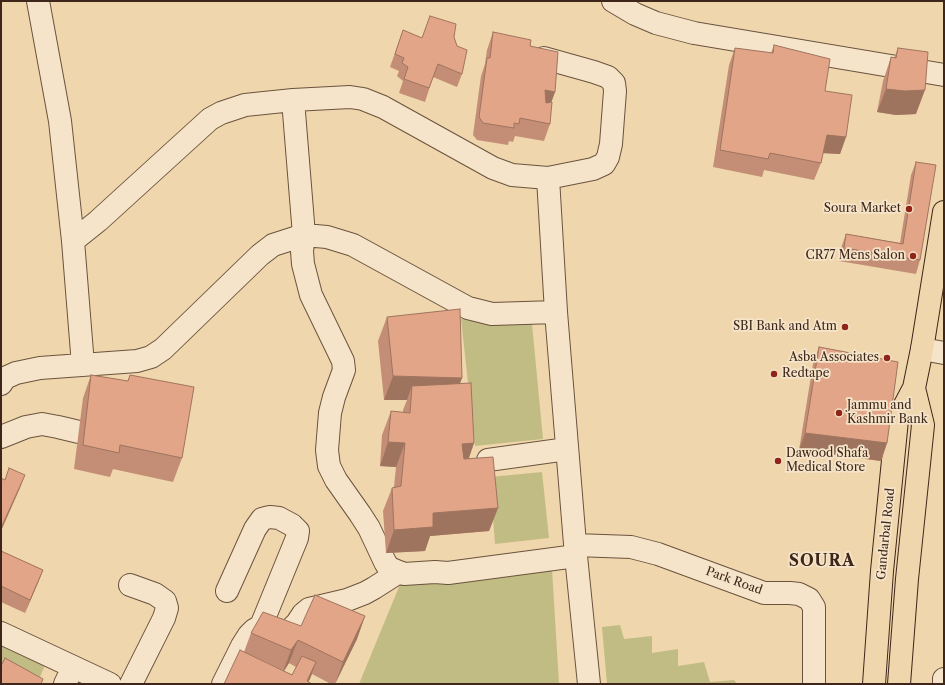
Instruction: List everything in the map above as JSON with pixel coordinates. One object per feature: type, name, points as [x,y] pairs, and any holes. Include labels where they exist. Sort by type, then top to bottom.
[{"type":"main road","name":"Gandarbal Road","points":[[874,684],[882,571],[898,420],[914,388],[922,349],[944,212]]},
{"type":"main road","name":"Gandarbal Road","points":[[900,684],[907,579],[923,425],[914,388]]},
{"type":"street","points":[[38,1],[60,121],[73,241],[83,365]]},
{"type":"street","points":[[613,1],[635,14],[656,23],[694,33],[944,75]]},
{"type":"street","points":[[73,241],[98,221],[210,119],[221,112],[245,104],[350,97],[363,99],[383,107],[493,168],[512,175],[548,178],[593,169],[604,164],[608,157],[611,144],[615,91],[614,83],[608,77],[544,58]]},
{"type":"street","points":[[293,100],[304,235],[302,251],[303,264],[311,295],[343,361],[344,370],[330,413],[327,450],[329,466],[336,480],[369,528],[384,562],[388,567],[399,572]]},
{"type":"street","points":[[548,178],[556,312],[567,449],[589,684]]},
{"type":"street","points":[[1,384],[5,378],[11,375],[40,368],[137,361],[151,357],[163,349],[260,255],[273,245],[304,235],[327,237],[352,245],[468,308],[492,314],[556,312]]},
{"type":"street","points":[[922,349],[944,353]]},
{"type":"street","points":[[1,437],[26,427],[42,424],[79,432]]},
{"type":"street","points":[[488,460],[567,449]]},
{"type":"street","points":[[223,684],[249,635],[261,626],[297,538],[298,531],[292,525],[279,518],[270,517],[262,519],[255,529],[228,591]]},
{"type":"street","name":"Park Road","points":[[399,572],[404,574],[436,572],[448,573],[576,550],[631,547],[665,556],[764,593],[799,594],[809,599],[814,607],[814,684]]},
{"type":"street","points":[[261,626],[285,632],[289,631],[309,609],[347,600],[365,593],[399,572]]},
{"type":"street","points":[[130,585],[155,594],[165,601],[167,608],[164,618],[131,684]]},
{"type":"street","points":[[1,633],[69,675],[110,684]]},
{"type":"street","points":[[944,679],[944,684]]},
{"type":"shaded area","points":[[461,319],[532,324],[543,439],[475,446]]},
{"type":"shaded area","points":[[542,472],[549,538],[495,544],[490,477]]},
{"type":"shaded area","points":[[552,569],[559,684],[359,684],[401,582]]},
{"type":"shaded area","points":[[620,625],[624,639],[652,636],[652,653],[678,649],[678,666],[704,662],[710,682],[734,680],[737,684],[607,684],[602,627]]},
{"type":"shaded area","points":[[1,644],[45,665],[37,684],[1,679]]},
{"type":"building","points":[[430,16],[456,24],[454,37],[457,46],[467,50],[462,74],[438,64],[429,88],[404,79],[408,67],[402,63],[404,58],[395,54],[403,30],[422,38]]},
{"type":"building","points":[[493,32],[531,40],[530,46],[558,52],[555,92],[545,90],[546,103],[552,102],[550,124],[520,118],[519,124],[514,123],[514,128],[483,123],[479,117],[487,58],[490,58]]},
{"type":"building","points":[[774,45],[830,59],[825,91],[852,95],[846,137],[827,135],[821,163],[770,153],[768,159],[720,150],[735,48],[773,53]]},
{"type":"building","points":[[898,48],[928,52],[925,90],[905,91],[886,89],[891,57],[896,58]]},
{"type":"building","points":[[916,162],[936,165],[920,260],[844,248],[846,234],[903,244]]},
{"type":"building","points":[[460,309],[462,378],[393,376],[387,317]]},
{"type":"building","points":[[819,347],[898,362],[887,443],[805,433]]},
{"type":"building","points":[[91,375],[128,381],[130,375],[194,387],[182,458],[120,445],[119,453],[83,445]]},
{"type":"building","points":[[471,383],[474,443],[462,444],[464,459],[493,457],[498,508],[433,513],[433,527],[394,530],[392,488],[401,486],[405,443],[388,442],[391,411],[410,413],[412,386]]},
{"type":"building","points":[[9,468],[25,475],[1,528],[1,478],[5,480]]},
{"type":"building","points":[[1,551],[43,570],[30,600],[1,586]]},
{"type":"building","points":[[315,595],[365,616],[343,662],[298,640],[291,650],[251,633],[263,612],[301,626]]},
{"type":"building","points":[[240,650],[292,675],[302,656],[316,662],[307,681],[312,684],[224,684]]},
{"type":"building","points":[[5,658],[43,679],[41,684],[1,684],[1,666]]},
{"type":"place","name":"Soura Market","points":[[909,209]]},
{"type":"place","name":"CR77 Mens Salon","points":[[913,256]]},
{"type":"place","name":"SBI Bank and Atm","points":[[845,327]]},
{"type":"place","name":"Asba Associates","points":[[887,358]]},
{"type":"place","name":"Redtape","points":[[774,374]]},
{"type":"place","name":"Jammu and Kashmir Bank","points":[[839,413]]},
{"type":"place","name":"Dawood Shafa Medical Store","points":[[778,461]]},
{"type":"district","name":"SOURA","points":[[822,561]]}]
